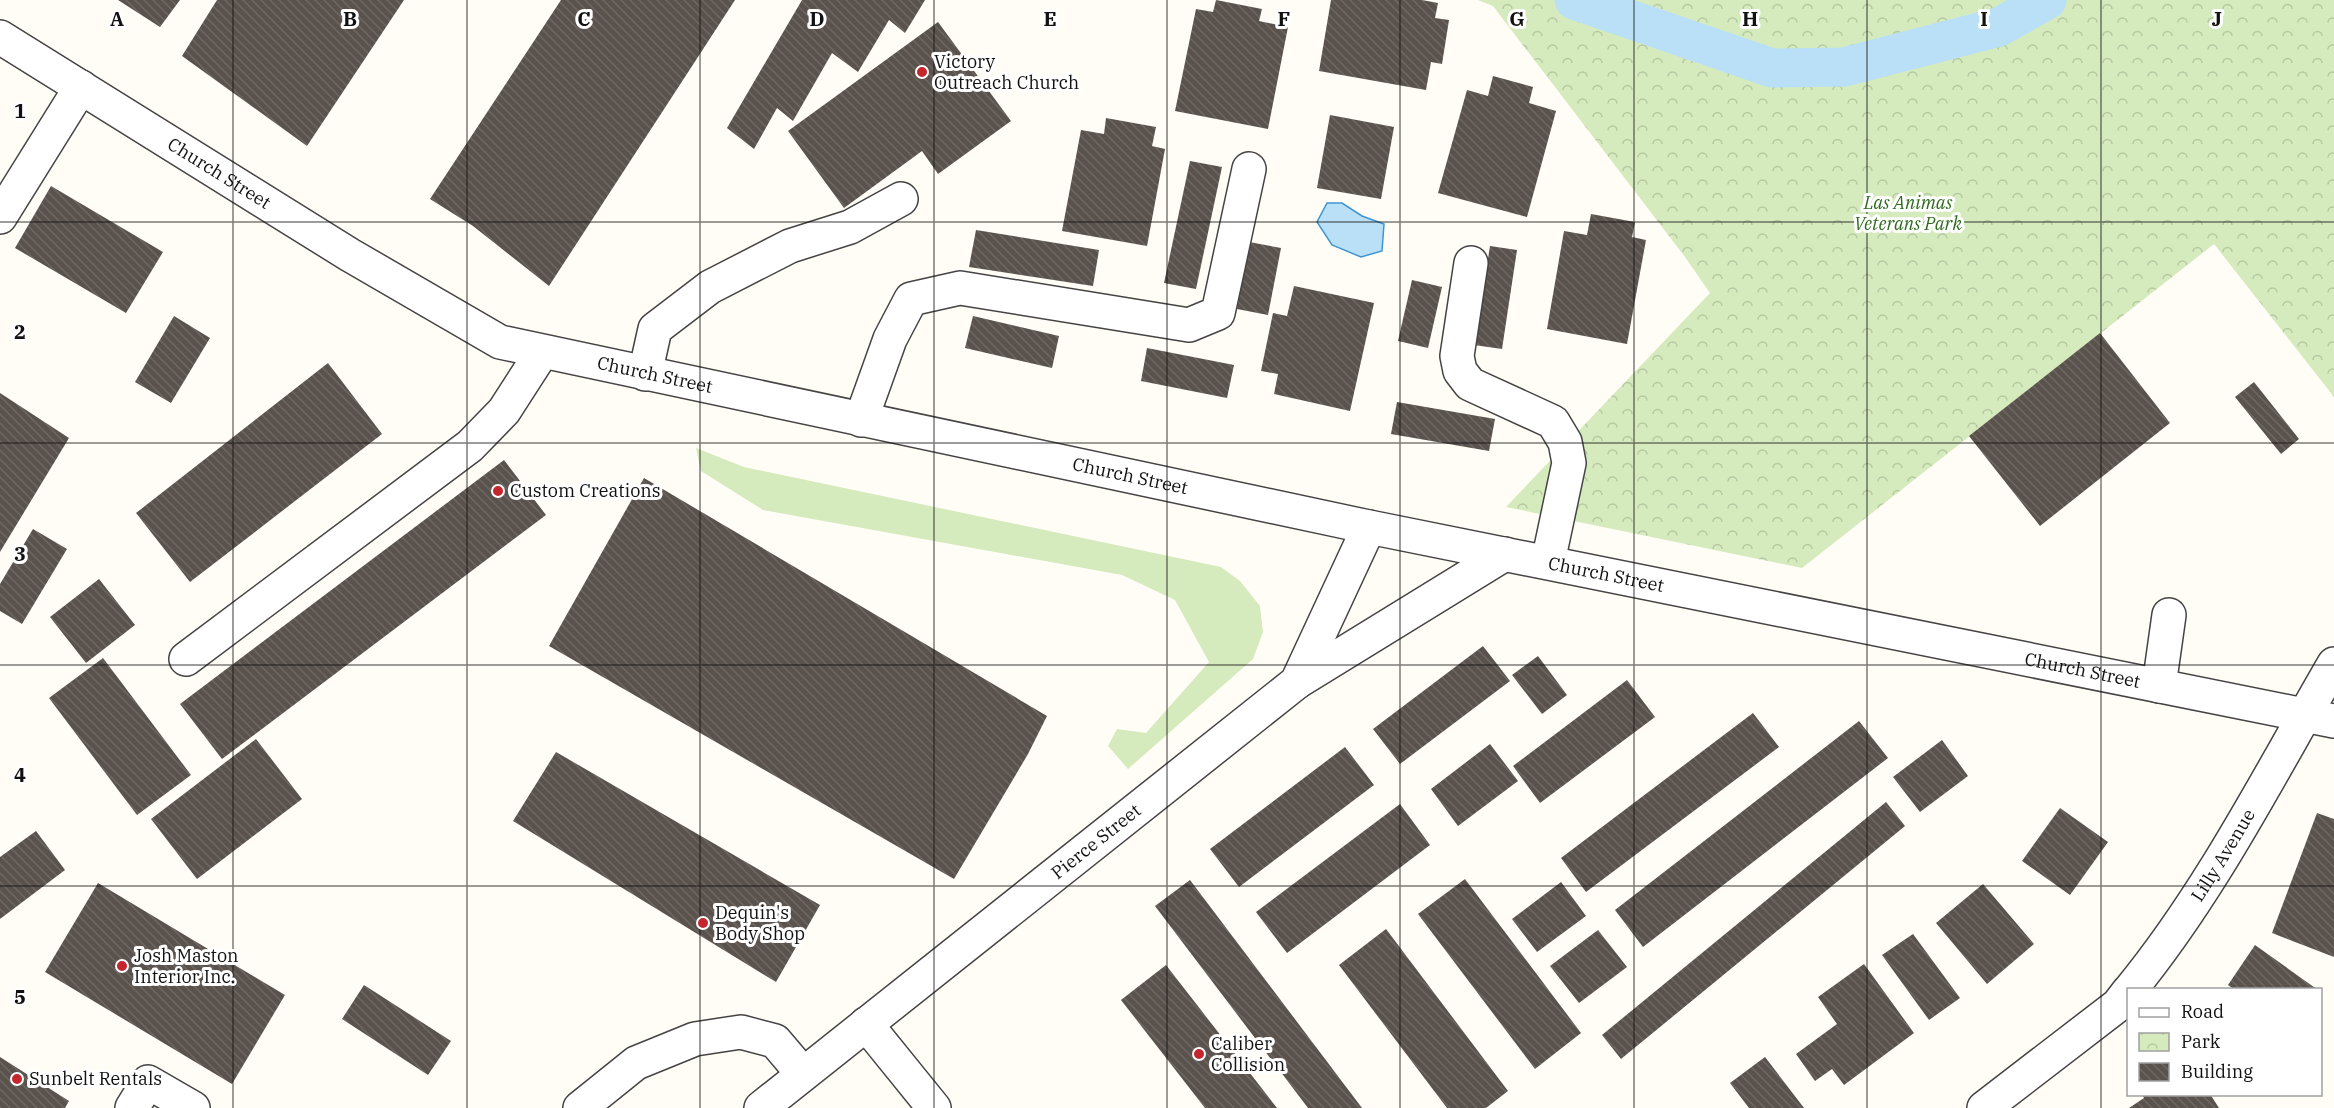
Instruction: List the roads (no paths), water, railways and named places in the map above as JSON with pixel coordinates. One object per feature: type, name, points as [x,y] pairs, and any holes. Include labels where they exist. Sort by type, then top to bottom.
[{"type":"street","name":"Church Street","points":[[0,37],[350,255],[500,342],[1370,527],[2320,718]]},
{"type":"street","points":[[0,216],[81,87]]},
{"type":"street","points":[[861,420],[890,339],[911,299],[960,288],[1189,325],[1218,313],[1249,169]]},
{"type":"street","points":[[645,374],[655,329],[710,287],[790,246],[850,227],[901,200]]},
{"type":"street","points":[[1471,263],[1457,356],[1460,371],[1470,384],[1553,422],[1565,442],[1569,463],[1548,562]]},
{"type":"street","points":[[186,659],[470,446],[504,411],[542,352]]},
{"type":"street","name":"Pierce Street","points":[[761,1108],[1297,682],[1370,527]]},
{"type":"street","points":[[1297,682],[1505,554]]},
{"type":"street","points":[[2159,686],[2169,615]]},
{"type":"street","name":"Lilly Avenue","points":[[2131,988],[2189,911],[2320,718],[2334,664]]},
{"type":"street","name":"Lilly Avenue","points":[[1984,1108],[2118,1005],[2127,994]]},
{"type":"street","points":[[866,1024],[933,1108]]},
{"type":"street","points":[[580,1108],[636,1063],[695,1039],[741,1032],[775,1041],[803,1074]]},
{"type":"street","points":[[132,1108],[148,1082],[193,1108]]},
{"type":"water","points":[[1327,203],[1342,203],[1362,216],[1384,224],[1382,251],[1361,257],[1332,245],[1317,222]]},
{"type":"waterway","points":[[1574,0],[1772,68],[1844,67],[1999,27],[2047,0]]},
{"type":"place","name":"Victory Outreach Church","points":[[922,72]]},
{"type":"place","name":"Custom Creations","points":[[498,491]]},
{"type":"place","name":"Dequin's Body Shop","points":[[703,923]]},
{"type":"place","name":"Josh Maston Interior Inc.","points":[[122,966]]},
{"type":"place","name":"Caliber Collision","points":[[1199,1054]]},
{"type":"place","name":"Sunbelt Rentals","points":[[17,1079]]},
{"type":"park label","name":"Las Animas Veterans Park","points":[[1908,213]]}]
